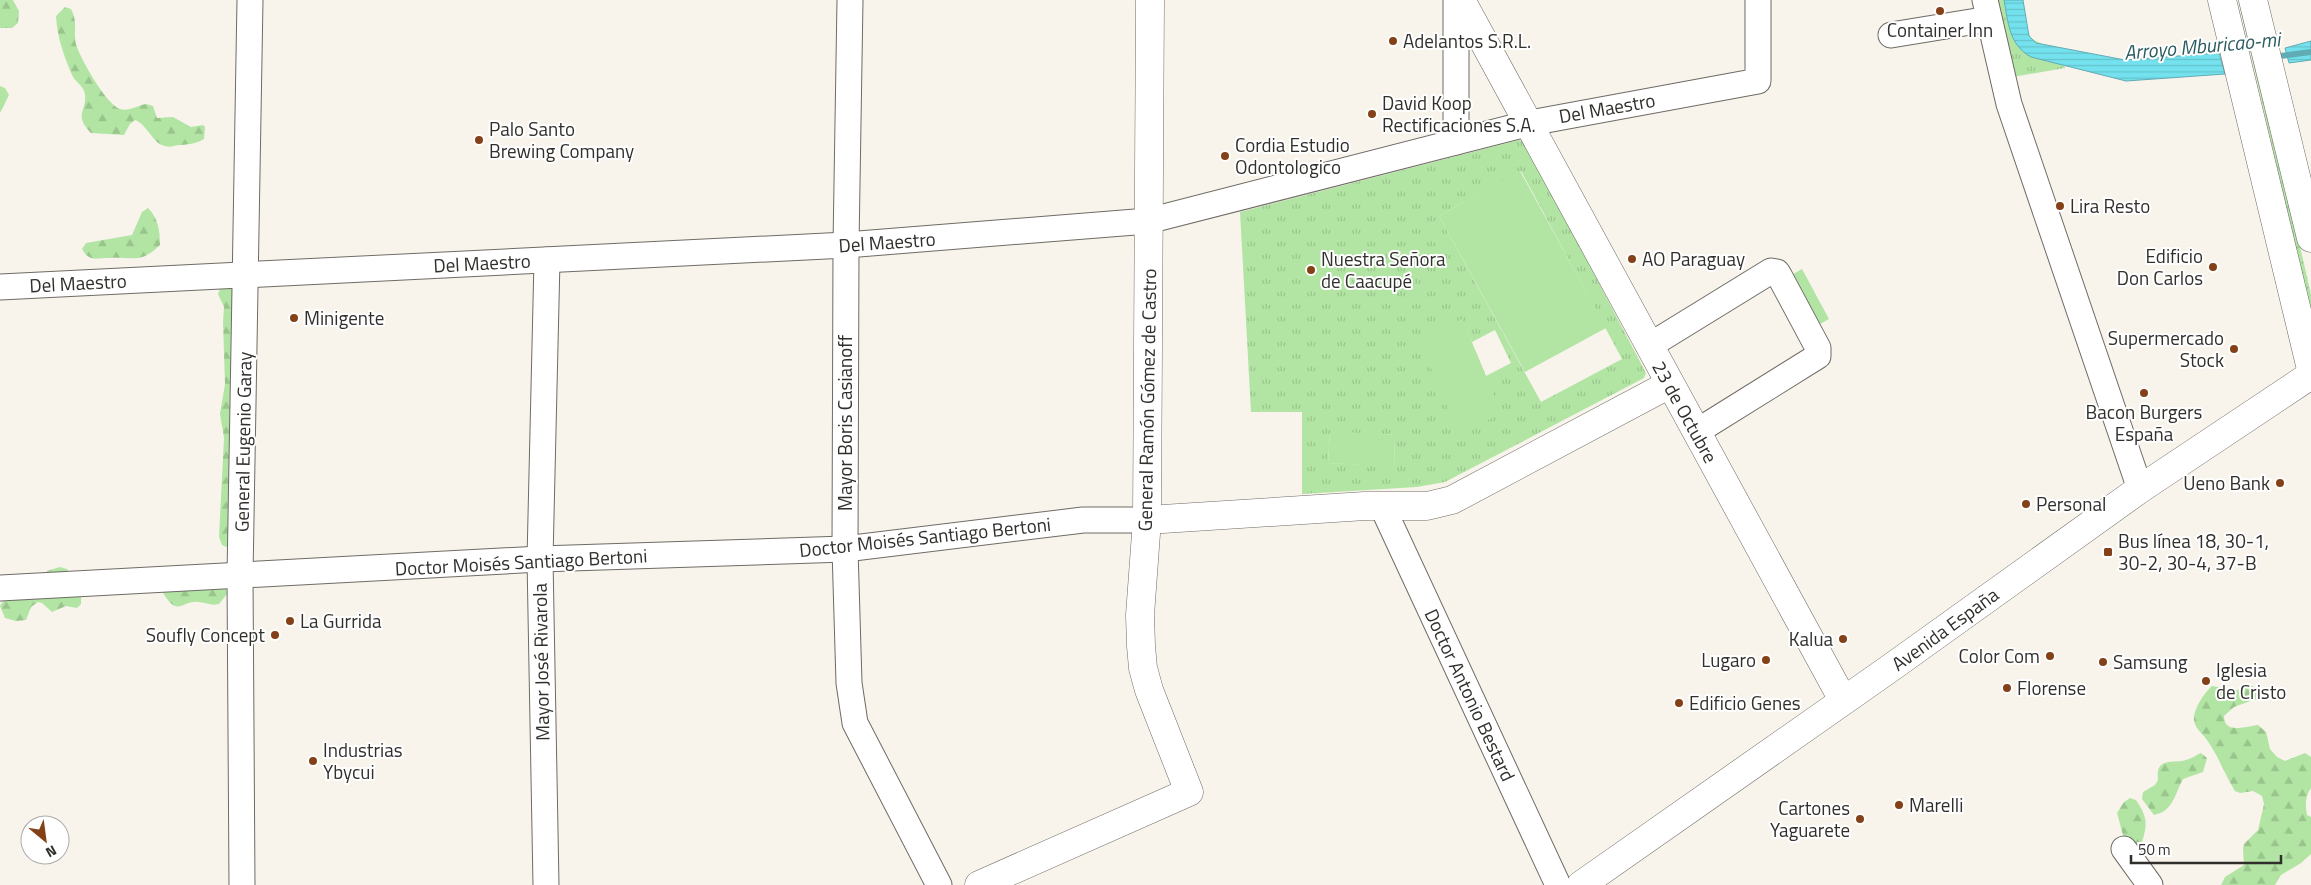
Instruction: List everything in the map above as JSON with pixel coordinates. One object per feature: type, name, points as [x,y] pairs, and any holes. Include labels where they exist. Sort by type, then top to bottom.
[{"type":"main road","name":"General Ramón Gómez de Castro","points":[[979,885],[1189,792],[1149,690],[1143,668],[1140,615],[1147,520],[1150,0]]},
{"type":"main road","name":"23 de Octubre","points":[[1461,0],[1530,122],[1650,346],[1658,390],[1696,432],[1843,700]]},
{"type":"main road","points":[[2222,0],[2311,369]]},
{"type":"main road","points":[[2253,0],[2311,238]]},
{"type":"main road","points":[[2232,43],[2261,36]]},
{"type":"main road","name":"Avenida España","points":[[1581,885],[2140,488],[2311,376]]},
{"type":"main road","name":"Doctor Moisés Santiago Bertoni","points":[[1147,520],[1382,506],[1427,506],[1452,500],[1658,390]]},
{"type":"street","name":"General Eugenio Garay","points":[[242,885],[240,576],[250,0]]},
{"type":"street","name":"Mayor Boris Casianoff","points":[[850,0],[846,245],[845,549],[849,683],[855,723],[939,885]]},
{"type":"street","points":[[1456,0],[1456,142]]},
{"type":"street","name":"Del Maestro","points":[[0,287],[846,245],[1148,221],[1530,122],[1758,81],[1758,0]]},
{"type":"street","points":[[1891,35],[1987,10],[2009,104],[2140,488]]},
{"type":"street","name":"Mayor José Rivarola","points":[[546,885],[540,559],[547,260]]},
{"type":"street","points":[[1650,346],[1771,271],[1777,272],[1780,276],[1819,353],[1818,356],[1696,432]]},
{"type":"street","name":"Doctor Antonio Bestard","points":[[1382,506],[1558,885]]},
{"type":"street","name":"Doctor Moisés Santiago Bertoni","points":[[0,588],[540,559],[845,549],[1083,520],[1147,520]]},
{"type":"street","points":[[2124,849],[2150,885]]},
{"type":"green space","points":[[0,0],[13,0],[19,11],[18,23],[12,28],[0,28]]},
{"type":"green space","points":[[1996,0],[2023,0],[2027,28],[2032,39],[2058,48],[2065,68],[2013,77]]},
{"type":"green space","points":[[2243,2],[2311,294],[2311,313],[2239,3]]},
{"type":"green space","points":[[65,7],[71,9],[73,14],[77,47],[84,62],[95,81],[114,105],[123,110],[146,104],[153,106],[157,118],[173,117],[191,127],[203,125],[205,127],[204,139],[193,144],[167,147],[157,141],[135,120],[130,124],[124,135],[91,133],[82,117],[85,100],[84,91],[72,75],[59,39],[56,16]]},
{"type":"green space","points":[[0,86],[5,88],[9,95],[0,113]]},
{"type":"green space","points":[[1519,140],[1525,143],[1528,148],[1646,373],[1644,378],[1445,482],[1417,487],[1302,494],[1302,412],[1251,412],[1240,212]],"holes":[[[1521,171],[1622,359],[1541,402],[1439,216]],[[1462,319],[1472,342],[1495,330],[1511,363],[1486,376]],[[1330,432],[1395,435],[1394,466],[1328,463]]]},
{"type":"green space","points":[[1520,171],[1606,328],[1525,372],[1439,216]]},
{"type":"green space","points":[[148,208],[158,225],[160,245],[147,255],[135,258],[90,258],[82,249],[86,243],[132,235],[142,212]]},
{"type":"green space","points":[[1802,269],[1829,319],[1811,329],[1784,279]]},
{"type":"green space","points":[[222,284],[230,286],[235,291],[230,544],[226,547],[222,545],[219,537],[224,438],[220,414],[225,384],[224,307],[218,294]]},
{"type":"green space","points":[[1462,319],[1502,414],[1458,433],[1418,337]]},
{"type":"green space","points":[[1330,431],[1395,435],[1394,467],[1328,463]]},
{"type":"green space","points":[[60,567],[67,569],[81,597],[81,604],[77,608],[66,606],[52,612],[42,603],[38,602],[31,607],[26,620],[16,621],[5,618],[0,606],[5,598],[45,578],[47,571]]},
{"type":"green space","points":[[226,587],[227,594],[216,605],[193,602],[176,606],[167,599],[162,591]]},
{"type":"green space","points":[[2251,685],[2257,689],[2259,698],[2234,707],[2224,716],[2225,722],[2228,726],[2237,728],[2258,725],[2266,732],[2270,749],[2277,757],[2285,761],[2305,753],[2311,757],[2311,788],[2306,805],[2307,815],[2311,817],[2311,854],[2301,863],[2281,875],[2275,885],[2221,885],[2225,877],[2244,865],[2244,844],[2258,830],[2264,804],[2262,796],[2253,791],[2240,793],[2235,791],[2213,749],[2196,727],[2194,716],[2200,702],[2212,686],[2237,690]]},
{"type":"green space","points":[[2201,753],[2207,758],[2203,772],[2183,779],[2170,806],[2161,813],[2154,815],[2142,799],[2143,792],[2155,785],[2158,780],[2159,767],[2166,762],[2181,761]]},
{"type":"green space","points":[[2130,798],[2136,800],[2146,825],[2142,842],[2135,844],[2124,839],[2117,813],[2124,802]]},
{"type":"water","points":[[2004,0],[2023,0],[2029,36],[2036,43],[2125,60],[2219,53],[2225,74],[2126,81],[2031,57],[2018,46],[2014,39],[2008,25]]},
{"type":"water","points":[[2311,41],[2311,60],[2289,63],[2285,48]]},
{"type":"waterway","name":"Arroyo Mburicao-mi","points":[[2273,57],[2311,52]]},
{"type":"place","name":"Container Inn","points":[[1940,11]]},
{"type":"place","name":"Adelantos S.R.L.","points":[[1393,41]]},
{"type":"place","name":"David Koop Rectificaciones S.A.","points":[[1372,114]]},
{"type":"place","name":"Palo Santo Brewing Company","points":[[479,140]]},
{"type":"place","name":"Cordia Estudio Odontologico","points":[[1225,156]]},
{"type":"place","name":"Lira Resto","points":[[2060,206]]},
{"type":"place","name":"AO Paraguay","points":[[1632,259]]},
{"type":"place","name":"Edificio Don Carlos","points":[[2213,267]]},
{"type":"place","name":"Nuestra Señora de Caacupé","points":[[1311,270]]},
{"type":"place","name":"Minigente","points":[[294,318]]},
{"type":"place","name":"Supermercado Stock","points":[[2234,349]]},
{"type":"place","name":"Bacon Burgers España","points":[[2144,393]]},
{"type":"place","name":"Ueno Bank","points":[[2280,483]]},
{"type":"place","name":"Personal","points":[[2026,504]]},
{"type":"place","name":"Bus línea 18, 30-1, 30-2, 30-4, 37-B","points":[[2108,552]]},
{"type":"place","name":"La Gurrida","points":[[290,621]]},
{"type":"place","name":"Soufly Concept","points":[[275,635]]},
{"type":"place","name":"Kalua","points":[[1843,639]]},
{"type":"place","name":"Color Com","points":[[2050,656]]},
{"type":"place","name":"Lugaro","points":[[1766,660]]},
{"type":"place","name":"Samsung","points":[[2103,662]]},
{"type":"place","name":"Iglesia de Cristo","points":[[2206,681]]},
{"type":"place","name":"Florense","points":[[2007,688]]},
{"type":"place","name":"Edificio Genes","points":[[1679,703]]},
{"type":"place","name":"Industrias Ybycui","points":[[313,761]]},
{"type":"place","name":"Marelli","points":[[1899,805]]},
{"type":"place","name":"Cartones Yaguarete","points":[[1860,819]]}]
